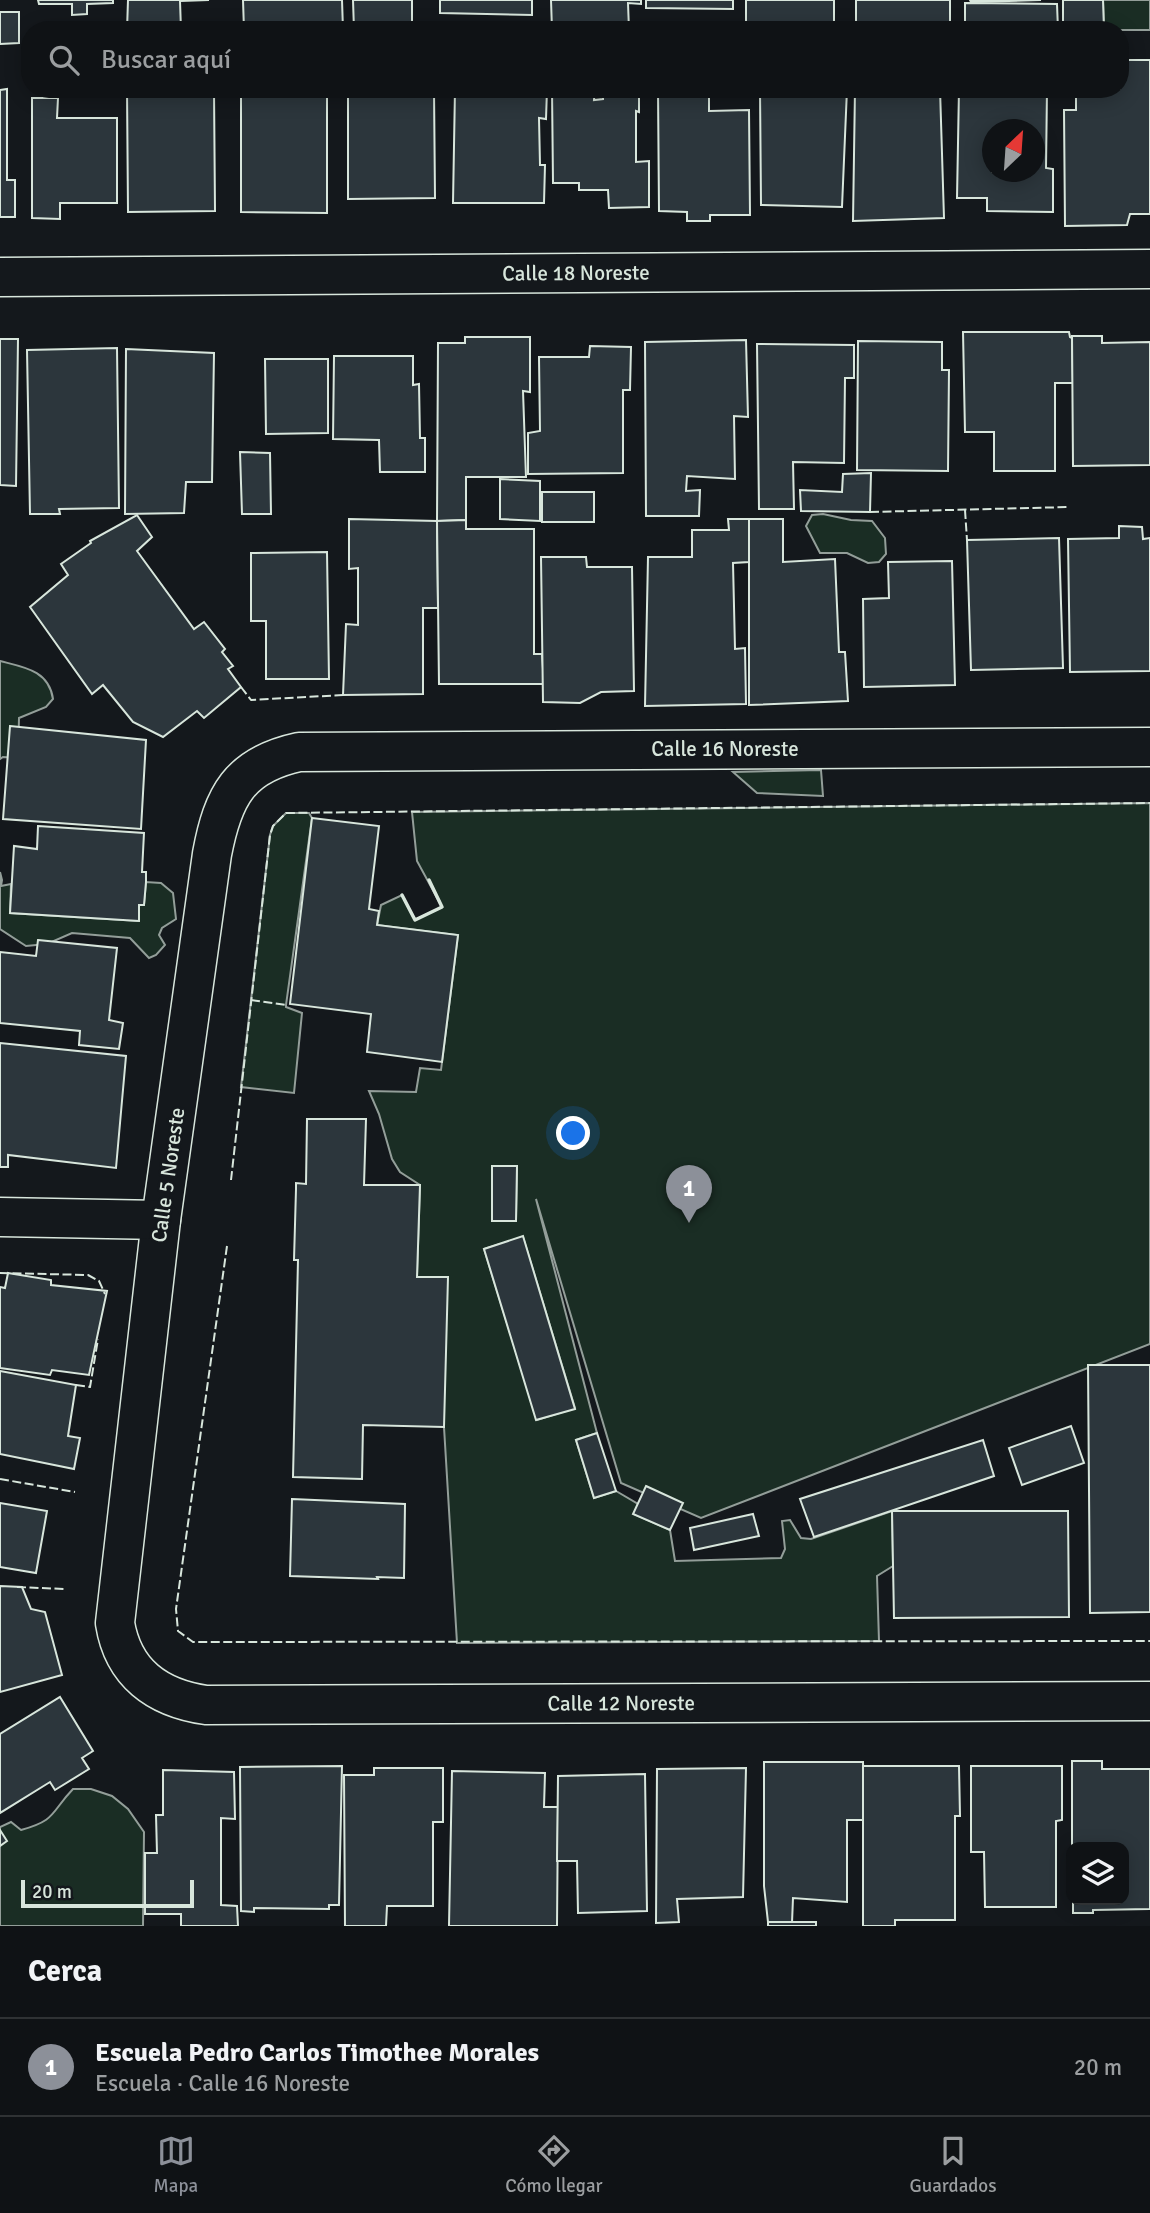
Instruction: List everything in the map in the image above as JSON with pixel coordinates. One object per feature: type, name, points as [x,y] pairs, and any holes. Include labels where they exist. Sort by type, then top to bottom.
[{"type":"street","name":"Calle 18 Noreste","points":[[0,277],[1150,269]]},
{"type":"street","name":"Calle 16 Noreste","points":[[299,752],[1150,747]]},
{"type":"street","name":"Calle 5 Noreste","points":[[118,1642],[115,1623],[161,1220],[217,828],[227,802],[239,783],[275,757],[299,752]]},
{"type":"street","points":[[0,1217],[161,1220]]},
{"type":"street","name":"Calle 12 Noreste","points":[[118,1642],[136,1673],[156,1688],[184,1702],[206,1704],[1150,1701]]},
{"type":"green space","points":[[1103,0],[1150,0],[1150,30],[1129,30],[1129,21],[1104,21]]},
{"type":"green space","points":[[812,515],[872,521],[885,538],[886,554],[879,562],[868,563],[847,553],[820,553],[806,526]]},
{"type":"green space","points":[[0,661],[26,668],[41,676],[51,689],[53,699],[46,707],[19,718],[18,758],[0,759]]},
{"type":"green space","points":[[821,770],[823,796],[757,793],[733,772]]},
{"type":"green space","points":[[1150,803],[1150,1344],[701,1518],[621,1483],[536,1199],[597,1433],[576,1440],[594,1498],[616,1491],[638,1504],[634,1514],[670,1530],[675,1561],[781,1558],[785,1549],[782,1521],[790,1520],[801,1538],[811,1539],[892,1511],[893,1566],[877,1576],[879,1641],[457,1643],[444,1427],[417,1277],[420,1185],[400,1172],[392,1159],[379,1114],[369,1091],[416,1092],[420,1068],[441,1070],[458,935],[377,925],[381,905],[402,895],[415,920],[442,907],[417,861],[412,812]],"holes":[[[492,1166],[517,1166],[516,1221],[492,1220]],[[523,1237],[575,1408],[537,1420],[484,1249]]]},
{"type":"green space","points":[[286,813],[309,813],[312,818],[286,1005],[302,1013],[294,1093],[241,1087],[270,835],[273,826]]},
{"type":"green space","points":[[0,872],[1,886],[11,884],[10,913],[138,921],[139,905],[144,905],[146,882],[161,883],[173,893],[176,919],[162,928],[159,935],[165,945],[149,958],[130,938],[72,933],[47,944],[26,946],[0,929]]},
{"type":"green space","points":[[73,1789],[91,1789],[112,1796],[128,1809],[144,1832],[143,1926],[0,1926],[0,1827],[11,1822],[21,1830],[41,1823],[52,1815]]},
{"type":"building","points":[[38,0],[113,0],[113,3],[87,4],[87,14],[72,15],[72,4],[39,4]]},
{"type":"building","points":[[128,0],[209,0],[180,1],[181,21],[127,21]]},
{"type":"building","points":[[243,0],[342,0],[343,21],[244,21]]},
{"type":"building","points":[[353,0],[412,0],[412,21],[354,21]]},
{"type":"building","points":[[440,0],[532,0],[532,15],[440,13]]},
{"type":"building","points":[[551,0],[641,0],[641,4],[628,3],[629,21],[552,21]]},
{"type":"building","points":[[646,0],[733,0],[733,9],[646,8]]},
{"type":"building","points":[[746,0],[834,0],[834,21],[746,21]]},
{"type":"building","points":[[856,0],[950,0],[950,21],[856,21]]},
{"type":"building","points":[[970,0],[1041,0],[971,2]]},
{"type":"building","points":[[1063,0],[1103,0],[1104,21],[1063,21]]},
{"type":"building","points":[[965,3],[1057,4],[1058,21],[965,21]]},
{"type":"building","points":[[0,12],[19,12],[19,43],[0,44]]},
{"type":"building","points":[[1129,60],[1150,60],[1150,214],[1130,214],[1127,225],[1065,226],[1064,110],[1076,110],[1076,98],[1129,98]]},
{"type":"building","points":[[7,89],[7,180],[15,180],[15,217],[0,217],[0,90]]},
{"type":"building","points":[[32,98],[58,98],[57,118],[117,118],[117,203],[60,203],[60,219],[32,218]]},
{"type":"building","points":[[127,98],[214,98],[215,211],[128,212]]},
{"type":"building","points":[[241,98],[327,98],[327,213],[241,212]]},
{"type":"building","points":[[348,98],[434,98],[435,198],[348,199]]},
{"type":"building","points":[[455,98],[547,98],[546,119],[539,118],[540,165],[545,165],[544,203],[453,203]]},
{"type":"building","points":[[552,98],[639,98],[639,112],[636,111],[636,162],[649,161],[649,207],[609,208],[608,190],[579,190],[579,183],[553,183]]},
{"type":"building","points":[[658,98],[709,98],[709,111],[749,110],[750,215],[710,215],[710,221],[687,221],[687,212],[659,211]]},
{"type":"building","points":[[760,98],[847,98],[842,207],[761,205]]},
{"type":"building","points":[[855,98],[940,98],[944,218],[853,221]]},
{"type":"building","points":[[959,98],[1047,98],[1046,168],[1053,169],[1053,212],[987,211],[987,198],[957,198]]},
{"type":"building","points":[[963,332],[1069,332],[1072,338],[1073,383],[1055,383],[1055,471],[994,471],[994,432],[965,432]]},
{"type":"building","points":[[1072,336],[1102,336],[1102,343],[1150,342],[1150,465],[1073,466]]},
{"type":"building","points":[[465,337],[530,337],[530,392],[523,391],[526,477],[466,477],[466,520],[437,521],[438,343],[465,343]]},
{"type":"building","points":[[0,339],[18,339],[16,486],[0,485]]},
{"type":"building","points":[[746,340],[748,417],[734,416],[735,479],[687,476],[686,491],[700,490],[699,516],[646,516],[645,342]]},
{"type":"building","points":[[858,341],[942,342],[942,370],[949,370],[948,471],[857,470]]},
{"type":"building","points":[[757,344],[854,345],[854,378],[845,378],[844,463],[793,462],[794,509],[759,509]]},
{"type":"building","points":[[590,346],[631,347],[630,390],[623,390],[623,473],[528,474],[528,433],[540,431],[539,357],[589,357]]},
{"type":"building","points":[[117,348],[119,508],[59,509],[60,514],[30,514],[27,350]]},
{"type":"building","points":[[126,349],[214,353],[212,482],[186,482],[184,513],[125,514]]},
{"type":"building","points":[[334,356],[413,356],[413,385],[419,384],[420,438],[425,438],[425,472],[380,472],[379,440],[333,439]]},
{"type":"building","points":[[265,359],[328,359],[328,433],[266,434]]},
{"type":"building","points":[[240,452],[270,453],[271,514],[242,514]]},
{"type":"building","points":[[871,473],[870,512],[801,511],[800,490],[842,492],[843,474]]},
{"type":"building","points":[[500,479],[540,481],[540,521],[500,519]]},
{"type":"building","points":[[542,492],[594,492],[594,522],[542,522]]},
{"type":"building","points":[[137,515],[152,537],[137,551],[194,629],[204,622],[225,649],[222,652],[233,666],[228,669],[241,687],[204,718],[197,711],[163,737],[133,722],[103,685],[92,694],[30,607],[68,575],[61,564],[91,543],[90,541]]},
{"type":"building","points":[[349,519],[437,521],[438,608],[423,608],[423,694],[343,695],[346,624],[358,625],[358,568],[349,569]]},
{"type":"building","points":[[728,519],[749,519],[749,562],[733,563],[735,649],[745,648],[746,704],[645,706],[648,557],[692,557],[692,530],[729,530]]},
{"type":"building","points":[[749,519],[783,519],[783,562],[835,559],[839,652],[845,652],[848,701],[749,705]]},
{"type":"building","points":[[466,520],[466,529],[534,529],[534,654],[542,654],[544,684],[439,684],[437,521]]},
{"type":"building","points":[[1119,526],[1142,527],[1143,539],[1150,538],[1150,671],[1070,672],[1068,539],[1119,538]]},
{"type":"building","points":[[1059,538],[1063,668],[971,670],[967,540]]},
{"type":"building","points":[[327,552],[329,679],[266,679],[266,621],[251,621],[251,553]]},
{"type":"building","points":[[541,557],[586,557],[587,567],[632,567],[634,691],[601,692],[580,703],[543,702]]},
{"type":"building","points":[[952,561],[955,685],[864,687],[863,599],[889,598],[888,562]]},
{"type":"building","points":[[10,726],[146,740],[141,829],[3,819]]},
{"type":"building","points":[[312,818],[379,826],[369,909],[379,911],[377,925],[458,935],[442,1062],[367,1052],[371,1014],[290,1004]]},
{"type":"building","points":[[38,826],[144,833],[142,872],[146,872],[146,882],[144,905],[139,905],[139,921],[10,913],[14,846],[37,849]]},
{"type":"building","points":[[38,940],[117,948],[109,1020],[123,1023],[119,1049],[79,1045],[80,1031],[0,1023],[0,952],[36,956]]},
{"type":"building","points":[[0,1043],[126,1056],[116,1168],[8,1155],[8,1167],[0,1167]]},
{"type":"building","points":[[307,1119],[366,1119],[364,1185],[420,1185],[417,1277],[448,1277],[444,1427],[363,1425],[362,1479],[293,1477],[298,1260],[294,1260],[296,1183],[306,1184]]},
{"type":"building","points":[[492,1166],[517,1166],[516,1221],[492,1221]]},
{"type":"building","points":[[523,1236],[575,1409],[536,1420],[484,1249]]},
{"type":"building","points":[[8,1273],[51,1280],[51,1285],[107,1291],[89,1375],[52,1370],[50,1375],[0,1368],[0,1287],[5,1288]]},
{"type":"building","points":[[1088,1365],[1150,1365],[1150,1612],[1090,1613]]},
{"type":"building","points":[[0,1371],[76,1385],[68,1436],[80,1438],[74,1469],[0,1454]]},
{"type":"building","points":[[1071,1426],[1084,1463],[1022,1485],[1009,1448]]},
{"type":"building","points":[[597,1433],[616,1491],[594,1498],[576,1440]]},
{"type":"building","points":[[983,1440],[994,1476],[814,1537],[800,1499]]},
{"type":"building","points":[[646,1486],[683,1503],[670,1530],[633,1514]]},
{"type":"building","points":[[292,1499],[405,1504],[404,1578],[290,1576]]},
{"type":"building","points":[[0,1503],[47,1511],[36,1573],[0,1567]]},
{"type":"building","points":[[892,1511],[1068,1511],[1069,1617],[894,1618]]},
{"type":"building","points":[[753,1514],[759,1536],[694,1550],[690,1528]]},
{"type":"building","points":[[0,1586],[22,1587],[31,1609],[45,1612],[62,1675],[0,1692]]},
{"type":"building","points":[[60,1697],[93,1751],[82,1758],[89,1769],[55,1790],[50,1782],[0,1813],[0,1734]]},
{"type":"building","points":[[1072,1761],[1102,1761],[1102,1769],[1150,1769],[1150,1909],[1073,1913],[1073,1905],[1129,1905],[1129,1842],[1072,1842]]},
{"type":"building","points":[[764,1762],[863,1762],[864,1820],[847,1820],[847,1902],[793,1898],[792,1923],[768,1922],[764,1886]]},
{"type":"building","points":[[342,1766],[339,1905],[329,1905],[329,1909],[254,1908],[254,1912],[241,1911],[240,1767]]},
{"type":"building","points":[[863,1766],[959,1766],[960,1816],[955,1816],[955,1920],[895,1920],[895,1926],[863,1926]]},
{"type":"building","points":[[971,1766],[1062,1766],[1062,1820],[1056,1821],[1056,1907],[985,1907],[984,1852],[971,1852]]},
{"type":"building","points":[[374,1768],[443,1768],[443,1822],[433,1822],[433,1906],[387,1906],[386,1926],[345,1926],[344,1775],[374,1775]]},
{"type":"building","points":[[746,1768],[743,1897],[677,1899],[679,1922],[656,1923],[657,1769]]},
{"type":"building","points":[[163,1770],[234,1772],[235,1819],[221,1818],[221,1905],[237,1906],[238,1926],[181,1926],[181,1914],[145,1914],[145,1853],[157,1853],[156,1815],[163,1815]]},
{"type":"building","points":[[452,1771],[545,1773],[544,1807],[558,1807],[557,1926],[449,1926]]},
{"type":"building","points":[[645,1774],[647,1911],[578,1913],[577,1861],[557,1861],[558,1776]]},
{"type":"building","points":[[0,1830],[7,1841],[0,1846]]},
{"type":"building","points":[[768,1922],[816,1922],[816,1926],[768,1926]]},
{"type":"fence","points":[[870,512],[1069,507]]},
{"type":"fence","points":[[965,510],[967,540]]},
{"type":"fence","points":[[241,687],[251,700],[343,695]]},
{"type":"fence","points":[[231,1180],[270,835],[273,826],[286,813],[1150,803]]},
{"type":"fence","points":[[251,1000],[286,1005]]},
{"type":"fence","points":[[227,1246],[176,1609],[178,1631],[193,1642],[1150,1641]]},
{"type":"fence","points":[[0,1273],[88,1275],[99,1281],[105,1294]]},
{"type":"fence","points":[[76,1385],[90,1387],[98,1339]]},
{"type":"fence","points":[[0,1479],[75,1492]]},
{"type":"fence","points":[[17,1587],[65,1589]]},
{"type":"wall","points":[[402,895],[415,920],[442,907],[429,880]]},
{"type":"place","name":"Escuela Pedro Carlos Timothee Morales","points":[[689,1223]]}]
